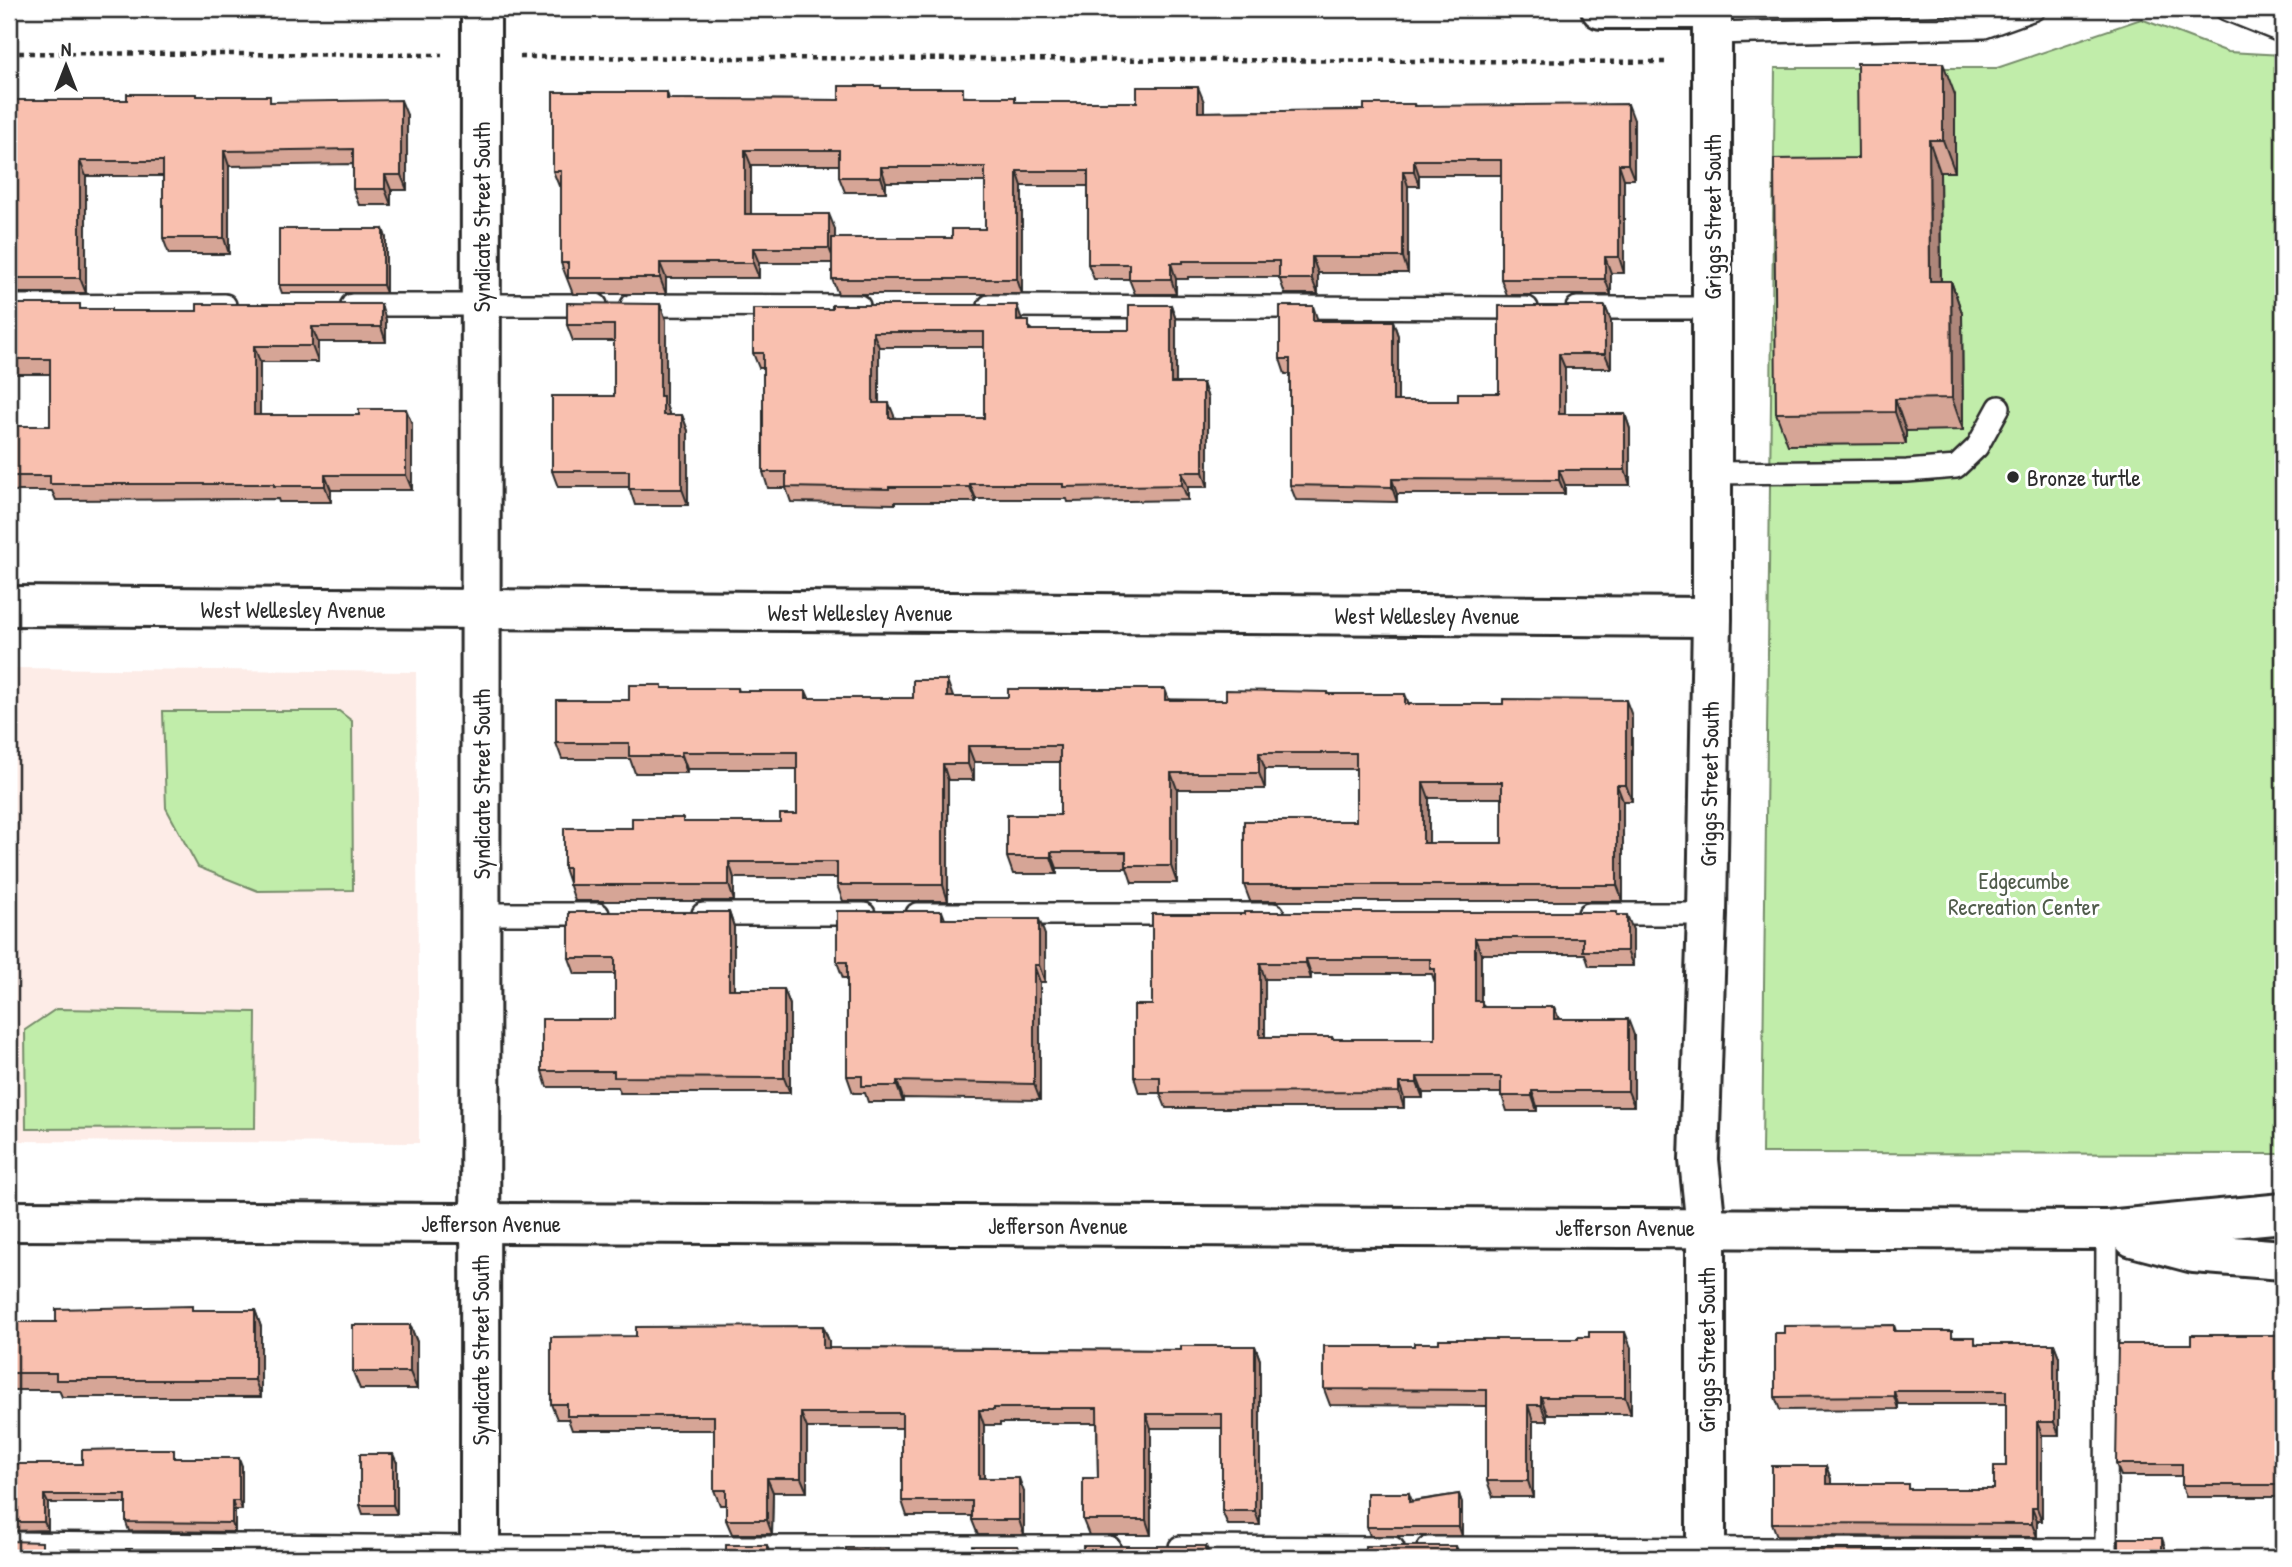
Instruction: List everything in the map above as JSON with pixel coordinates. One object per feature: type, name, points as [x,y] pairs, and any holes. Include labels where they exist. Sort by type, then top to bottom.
[{"type":"street","name":"Syndicate Street South","points":[[480,1553],[481,9]]},
{"type":"street","points":[[1601,9],[1713,17]]},
{"type":"street","name":"Griggs Street South","points":[[1706,1553],[1706,1228],[1699,1160],[1707,914],[1712,617],[1713,17]]},
{"type":"street","name":"West Wellesley Avenue","points":[[9,606],[1712,617]]},
{"type":"street","name":"Jefferson Avenue","points":[[9,1221],[2107,1230],[2283,1213]]},
{"type":"street","name":"Jefferson Avenue","points":[[2107,1230],[2194,1253],[2283,1260]]},
{"type":"lane","points":[[1713,17],[1984,27],[2034,9]]},
{"type":"lane","points":[[2227,9],[2283,32]]},
{"type":"lane","points":[[9,306],[240,305]]},
{"type":"lane","points":[[335,305],[878,306]]},
{"type":"lane","points":[[975,306],[1712,308]]},
{"type":"lane","points":[[1712,473],[1907,471],[1956,467],[1977,447],[1999,407]]},
{"type":"lane","points":[[481,914],[614,914]]},
{"type":"lane","points":[[683,914],[1294,914]]},
{"type":"lane","points":[[1572,914],[1707,914]]},
{"type":"lane","points":[[1157,1547],[2106,1554],[2107,1230]]},
{"type":"lane","points":[[9,1543],[480,1553],[1129,1547]]},
{"type":"path","points":[[9,53],[446,55]]},
{"type":"path","points":[[519,57],[1668,62]]},
{"type":"shaded area","points":[[9,668],[416,672],[419,1143],[9,1141]]},
{"type":"green space","name":"Edgecumbe Recreation Center","points":[[2141,19],[2228,52],[2283,55],[2283,1154],[1762,1153],[1775,68],[1997,68]]},
{"type":"green space","points":[[163,711],[339,711],[352,721],[353,890],[258,891],[198,867],[166,808]]},
{"type":"green space","points":[[56,1009],[256,1012],[255,1128],[26,1129],[25,1030]]},
{"type":"building","points":[[1857,63],[1943,63],[1943,140],[1929,140],[1930,281],[1951,281],[1952,398],[1895,399],[1895,412],[1776,413],[1774,159],[1858,158]]},
{"type":"building","points":[[839,86],[963,88],[963,97],[1015,97],[1015,102],[1137,102],[1137,87],[1198,87],[1198,112],[1364,110],[1364,104],[1628,104],[1628,164],[1619,164],[1619,257],[1605,257],[1605,279],[1501,279],[1501,160],[1414,160],[1414,171],[1403,171],[1403,257],[1312,257],[1312,279],[1279,279],[1279,261],[1183,261],[1171,263],[1171,279],[1129,279],[1129,264],[1088,264],[1088,171],[1017,171],[1017,279],[832,279],[832,238],[952,238],[952,229],[985,229],[985,167],[881,167],[881,177],[839,177],[839,150],[745,150],[745,214],[829,214],[829,248],[753,248],[753,263],[660,263],[660,278],[568,278],[568,263],[561,263],[561,171],[553,171],[553,92],[667,92],[667,99],[839,100]]},
{"type":"building","points":[[127,94],[270,96],[270,102],[401,100],[401,175],[385,175],[385,189],[353,189],[353,149],[224,151],[224,238],[163,238],[163,161],[80,161],[80,278],[9,278],[9,100],[127,100]]},
{"type":"building","points":[[279,229],[383,229],[383,285],[279,285]]},
{"type":"building","points":[[567,303],[660,304],[660,396],[663,396],[663,415],[682,415],[682,489],[629,489],[629,471],[552,471],[552,396],[614,396],[614,325],[567,325]]},
{"type":"building","points":[[9,304],[80,304],[80,309],[111,311],[197,311],[197,304],[381,304],[381,327],[312,327],[312,346],[254,346],[254,415],[359,415],[359,409],[406,409],[406,475],[325,475],[325,486],[50,484],[50,476],[9,476],[9,426],[50,426],[50,359],[9,359]]},
{"type":"building","points":[[832,305],[1017,305],[1017,321],[1029,321],[1029,330],[1129,330],[1129,305],[1171,305],[1171,383],[1203,383],[1203,472],[1182,472],[1182,485],[1063,487],[1063,484],[970,484],[970,487],[889,489],[786,487],[786,472],[763,472],[763,353],[753,353],[753,309],[832,309]],"holes":[[[873,332],[984,332],[984,418],[889,418],[889,403],[873,403]]]},
{"type":"building","points":[[1280,306],[1313,306],[1313,321],[1393,321],[1393,401],[1458,401],[1458,393],[1499,393],[1499,306],[1605,306],[1605,354],[1559,354],[1559,414],[1625,414],[1625,470],[1559,470],[1559,480],[1392,479],[1392,487],[1290,485],[1290,359],[1280,359]]},
{"type":"building","points":[[913,680],[947,680],[947,697],[1008,697],[1008,689],[1165,689],[1165,700],[1226,700],[1226,690],[1405,694],[1405,704],[1503,704],[1503,699],[1626,700],[1626,785],[1617,785],[1617,885],[1244,885],[1244,821],[1356,821],[1356,753],[1259,753],[1259,773],[1171,773],[1171,866],[1126,866],[1126,852],[1051,852],[1051,857],[1007,857],[1007,815],[1060,815],[1060,746],[968,746],[968,764],[943,764],[943,885],[837,885],[837,862],[729,862],[729,885],[569,885],[569,868],[564,868],[564,828],[632,828],[632,818],[683,818],[683,822],[780,822],[780,814],[797,814],[797,752],[681,752],[681,756],[629,756],[629,743],[556,743],[556,700],[629,700],[629,685],[738,688],[738,691],[806,691],[806,698],[913,698]],"holes":[[[1423,782],[1502,782],[1502,843],[1423,843]]]},
{"type":"building","points":[[837,911],[942,911],[942,919],[1039,919],[1039,965],[1034,965],[1034,1084],[897,1081],[897,1086],[862,1086],[862,1076],[847,1076],[847,962],[837,962]]},
{"type":"building","points":[[569,912],[729,912],[729,989],[784,989],[784,1078],[614,1077],[614,1071],[542,1071],[542,1019],[615,1019],[615,958],[569,958]]},
{"type":"building","points":[[1617,912],[1617,915],[1627,915],[1627,951],[1583,951],[1583,938],[1475,938],[1475,1001],[1482,1001],[1482,1007],[1554,1007],[1554,1019],[1628,1019],[1628,1091],[1532,1091],[1532,1096],[1501,1096],[1501,1077],[1417,1077],[1417,1083],[1399,1083],[1399,1092],[1160,1093],[1160,1077],[1134,1077],[1134,1005],[1152,1005],[1152,914]],"holes":[[[1306,959],[1430,959],[1430,969],[1435,969],[1435,1039],[1260,1037],[1260,963],[1306,963]]]},
{"type":"building","points":[[192,1306],[192,1310],[255,1310],[255,1380],[56,1380],[56,1373],[9,1373],[9,1322],[56,1322],[56,1309]]},
{"type":"building","points":[[353,1325],[410,1325],[410,1372],[353,1372]]},
{"type":"building","points":[[1894,1325],[1894,1331],[1952,1331],[1952,1337],[1975,1337],[1975,1344],[2054,1344],[2054,1422],[2037,1422],[2037,1508],[2032,1508],[2032,1524],[1772,1523],[1772,1466],[1826,1466],[1826,1484],[1908,1484],[1908,1489],[1994,1489],[1994,1466],[2006,1466],[2006,1391],[1894,1391],[1894,1396],[1775,1397],[1775,1333],[1784,1333],[1784,1326]]},
{"type":"building","points":[[823,1326],[823,1348],[1181,1350],[1181,1346],[1255,1346],[1255,1511],[1222,1511],[1222,1414],[1146,1414],[1146,1520],[1083,1520],[1083,1478],[1098,1478],[1097,1408],[979,1410],[979,1478],[1019,1478],[1019,1520],[972,1520],[972,1501],[902,1501],[902,1413],[801,1413],[801,1478],[767,1478],[767,1520],[726,1520],[726,1490],[714,1490],[714,1416],[567,1416],[567,1404],[551,1404],[551,1337],[636,1336],[636,1327]]},
{"type":"building","points":[[1589,1332],[1625,1332],[1625,1397],[1541,1397],[1541,1405],[1528,1405],[1528,1481],[1487,1481],[1487,1390],[1324,1389],[1324,1346],[1414,1346],[1414,1343],[1439,1343],[1439,1339],[1578,1339],[1589,1337]]},
{"type":"building","points":[[2191,1335],[2283,1335],[2283,1485],[2182,1485],[2182,1464],[2116,1464],[2118,1344],[2191,1344]]},
{"type":"building","points":[[174,1449],[174,1458],[239,1458],[239,1501],[232,1501],[232,1523],[126,1522],[126,1495],[44,1495],[44,1522],[9,1522],[9,1464],[82,1464],[82,1450]]},
{"type":"building","points":[[360,1454],[393,1454],[393,1505],[360,1505]]},
{"type":"building","points":[[1367,1493],[1409,1493],[1409,1502],[1459,1494],[1459,1527],[1367,1527]]},
{"type":"building","points":[[2119,1538],[2162,1538],[2162,1558],[2119,1558]]},
{"type":"building","points":[[9,1541],[42,1542],[42,1549],[81,1549],[81,1558],[9,1558]]},
{"type":"building","points":[[726,1545],[767,1545],[767,1558],[726,1558]]},
{"type":"building","points":[[972,1546],[1018,1546],[1018,1558],[972,1558]]},
{"type":"building","points":[[1083,1546],[1206,1546],[1206,1558],[1083,1558]]},
{"type":"building","points":[[1365,1546],[1456,1546],[1456,1558],[1365,1558]]},
{"type":"building","points":[[846,1548],[889,1548],[889,1558],[846,1558]]},
{"type":"building","points":[[126,1549],[232,1549],[232,1558],[126,1558]]},
{"type":"building","points":[[1764,1549],[2032,1549],[2032,1558],[1764,1558]]},
{"type":"building","points":[[304,1550],[389,1551],[389,1558],[304,1558]]},
{"type":"building","points":[[1597,1554],[1632,1554],[1632,1558],[1597,1558]]},
{"type":"building","points":[[2280,1556],[2280,1558],[2195,1558]]},
{"type":"place","name":"Bronze turtle","points":[[2013,477]]}]
